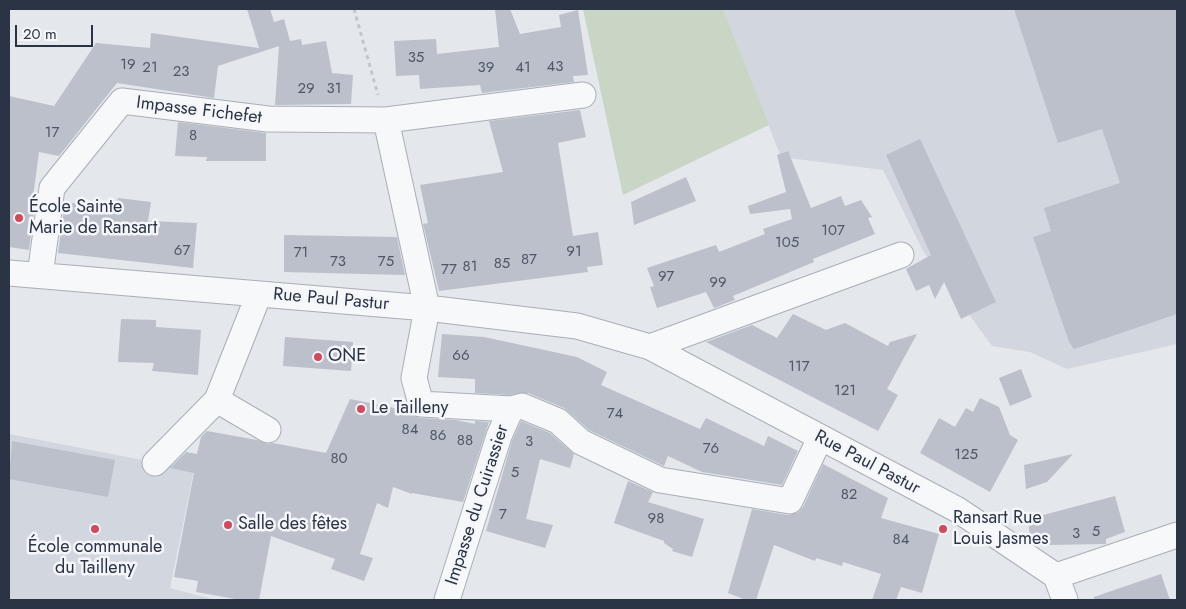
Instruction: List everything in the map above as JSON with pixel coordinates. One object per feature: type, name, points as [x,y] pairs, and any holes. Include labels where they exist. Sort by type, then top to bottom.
[{"type":"street","name":"Impasse Fichefet","points":[[40,275],[52,188],[122,101],[268,119],[386,120],[583,95]]},
{"type":"street","points":[[386,120],[427,308],[414,378],[421,404],[511,409],[522,406],[558,421],[581,442],[660,480],[790,501],[820,438]]},
{"type":"street","points":[[650,347],[901,255]]},
{"type":"street","name":"Rue Paul Pastur","points":[[9,273],[427,308],[577,326],[650,347],[958,510],[1056,576]]},
{"type":"street","points":[[155,463],[217,400],[258,294]]},
{"type":"street","points":[[217,400],[268,430]]},
{"type":"street","name":"Impasse du Cuirassier","points":[[447,600],[499,436],[511,409]]},
{"type":"street","points":[[1066,600],[1056,576],[1177,535]]},
{"type":"path","points":[[354,9],[386,120]]},
{"type":"shaded area","points":[[723,9],[1177,9],[1177,344],[1067,369],[1030,352],[992,346],[923,251],[883,170],[781,157]]},
{"type":"shaded area","name":"École communale du Tailleny","points":[[9,434],[194,470],[170,588],[216,600],[9,600]]},
{"type":"green space","points":[[583,9],[723,9],[769,125],[623,195]]},
{"type":"building","points":[[247,9],[270,9],[274,22],[284,19],[290,41],[301,39],[302,45],[326,41],[332,73],[353,75],[351,104],[275,105],[279,46],[218,66],[214,98],[117,83],[59,156],[39,152],[33,197],[36,197],[29,250],[9,247],[9,96],[54,106],[96,43],[150,48],[151,33],[259,48]]},
{"type":"building","points":[[495,9],[510,9],[520,34],[561,27],[559,15],[578,10],[588,75],[573,76],[574,82],[482,93],[480,85],[420,89],[419,75],[396,76],[394,41],[436,39],[437,54],[499,47]]},
{"type":"building","points":[[1014,9],[1177,9],[1177,314],[1074,349],[1069,342],[1033,237],[1051,231],[1044,208],[1120,183],[1102,129],[1058,143]]},
{"type":"building","points":[[580,110],[586,137],[558,143],[573,236],[598,232],[603,265],[587,267],[588,272],[439,291],[423,224],[428,223],[420,185],[503,172],[489,121]]},
{"type":"building","points":[[178,122],[266,133],[266,161],[206,161],[207,157],[175,156]]},
{"type":"building","points":[[920,139],[996,302],[961,319],[944,282],[935,299],[929,285],[916,291],[906,269],[931,255],[886,155]]},
{"type":"building","points":[[788,151],[811,208],[841,196],[845,206],[861,200],[872,217],[868,218],[875,234],[813,259],[814,262],[733,296],[735,300],[714,308],[706,292],[657,308],[650,287],[654,286],[647,268],[716,245],[719,252],[765,234],[763,229],[792,219],[790,209],[750,214],[748,206],[786,192],[777,155]]},
{"type":"building","points":[[686,177],[696,201],[634,225],[631,202]]},
{"type":"building","points":[[118,198],[151,202],[148,221],[197,223],[193,268],[58,253],[65,202],[114,209]]},
{"type":"building","points":[[284,235],[397,237],[405,275],[284,272]]},
{"type":"building","points":[[793,314],[826,330],[845,323],[888,346],[890,342],[917,334],[887,389],[898,395],[878,431],[706,342],[752,325],[777,338]]},
{"type":"building","points":[[121,319],[156,320],[156,327],[201,330],[198,375],[152,371],[154,363],[118,362]]},
{"type":"building","points":[[442,334],[484,337],[577,357],[607,372],[601,385],[700,429],[706,418],[764,446],[768,436],[798,451],[782,485],[702,472],[668,456],[664,466],[589,430],[564,408],[528,393],[509,395],[475,393],[475,379],[438,377]]},
{"type":"building","name":"ONE","points":[[285,337],[353,342],[351,371],[283,366]]},
{"type":"building","points":[[1021,369],[1032,397],[1010,406],[999,378]]},
{"type":"building","points":[[980,398],[999,407],[1010,435],[1018,440],[990,492],[920,453],[939,418],[955,427],[966,408],[973,412]]},
{"type":"building","points":[[350,399],[409,411],[412,415],[420,418],[456,420],[475,424],[475,421],[489,422],[463,502],[412,494],[393,487],[388,508],[377,503],[360,554],[373,558],[364,581],[331,569],[335,559],[271,536],[259,600],[241,600],[196,592],[198,581],[174,577],[194,473],[170,468],[186,452],[197,454],[201,437],[207,431],[257,440],[267,444],[273,443],[326,453]]},
{"type":"building","points":[[521,421],[550,433],[574,454],[570,468],[540,459],[526,519],[553,525],[545,548],[486,531],[512,441]]},
{"type":"building","points":[[12,441],[115,460],[108,497],[9,479]]},
{"type":"building","points":[[1073,454],[1047,482],[1026,489],[1024,465]]},
{"type":"building","points":[[823,464],[888,498],[881,518],[939,534],[922,593],[901,587],[896,600],[872,600],[881,574],[843,562],[842,566],[816,558],[815,561],[774,545],[756,600],[746,600],[728,593],[752,509],[788,515],[797,513],[803,507]]},
{"type":"building","points":[[628,481],[653,492],[648,502],[704,519],[692,557],[672,551],[673,549],[664,541],[614,523]]},
{"type":"building","points":[[1115,496],[1125,532],[1106,539],[1106,544],[1045,545],[1035,543],[1030,537],[1028,519]]},
{"type":"building","points":[[1161,574],[1170,600],[1094,600],[1094,597]]},
{"type":"place","name":"École Sainte Marie de Ransart","points":[[19,218]]},
{"type":"place","name":"ONE","points":[[318,357]]},
{"type":"place","name":"Le Tailleny","points":[[361,409]]},
{"type":"place","name":"Salle des fêtes","points":[[228,525]]},
{"type":"place","name":"École communale du Tailleny","points":[[95,529]]},
{"type":"place","name":"Ransart Rue Louis Jasmes","points":[[943,529]]}]
